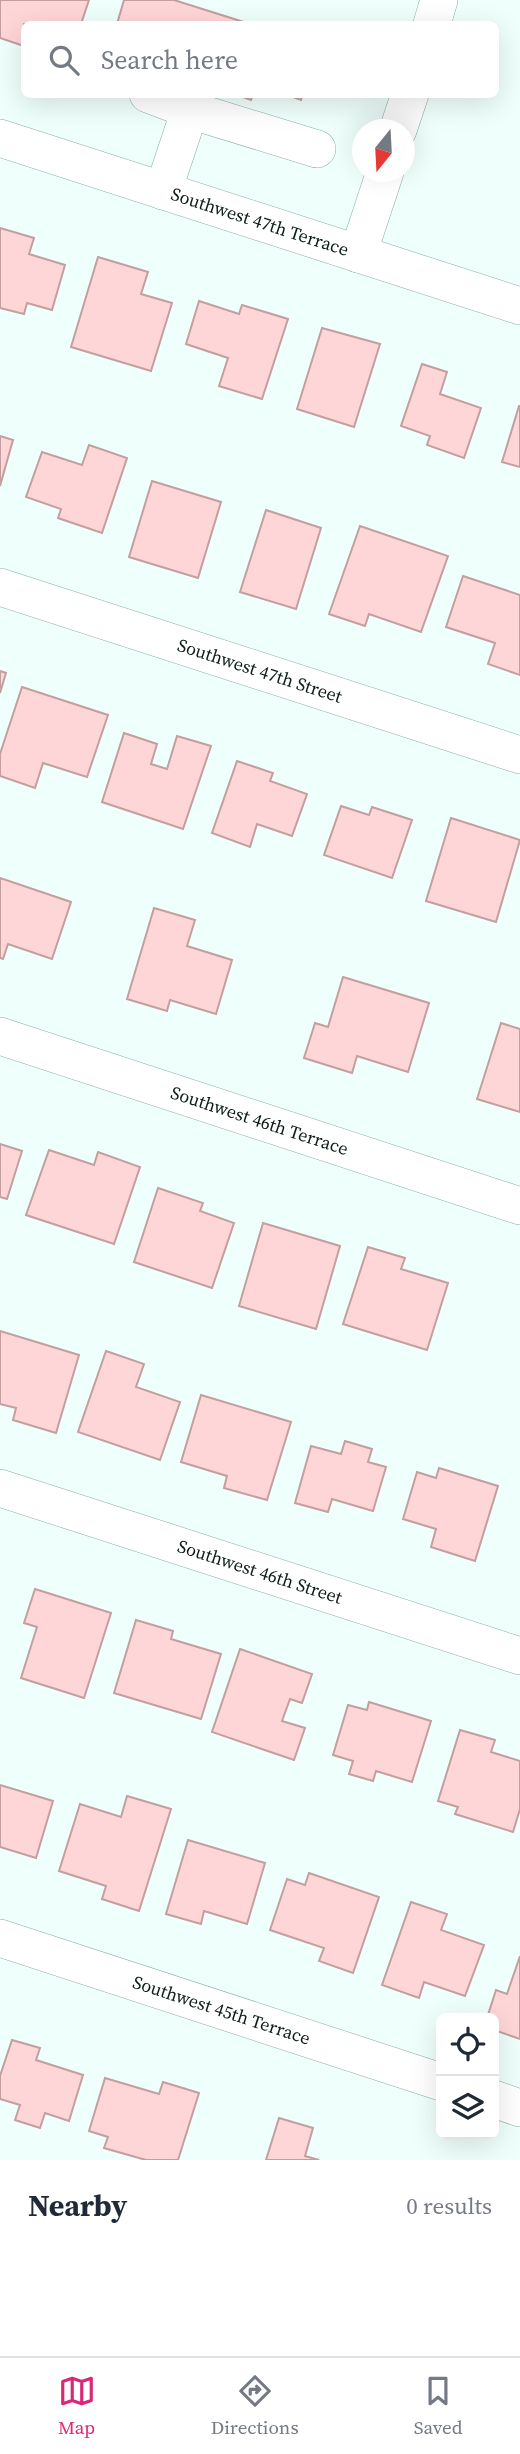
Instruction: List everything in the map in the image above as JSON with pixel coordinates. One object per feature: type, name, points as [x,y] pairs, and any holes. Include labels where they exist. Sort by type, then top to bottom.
[{"type":"street","points":[[433,21],[439,0]]},
{"type":"street","points":[[158,98],[317,149]]},
{"type":"street","points":[[402,119],[409,98]]},
{"type":"street","points":[[163,191],[190,110]]},
{"type":"street","name":"Southwest 47th Terrace","points":[[0,138],[520,306]]},
{"type":"street","points":[[358,254],[382,182]]},
{"type":"street","name":"Southwest 47th Street","points":[[0,587],[520,755]]},
{"type":"street","name":"Southwest 46th Terrace","points":[[0,1036],[520,1206]]},
{"type":"street","name":"Southwest 46th Street","points":[[0,1488],[520,1656]]},
{"type":"street","name":"Southwest 45th Terrace","points":[[0,1938],[436,2080]]},
{"type":"street","points":[[499,2101],[520,2108]]},
{"type":"building","points":[[0,0],[89,0],[82,21],[21,21],[21,45],[0,38]]},
{"type":"building","points":[[124,0],[174,0],[240,21],[118,21]]},
{"type":"building","points":[[0,228],[34,238],[29,254],[65,265],[52,310],[27,303],[24,314],[0,308]]},
{"type":"building","points":[[98,257],[148,272],[141,294],[172,303],[151,371],[71,347]]},
{"type":"building","points":[[199,301],[239,314],[242,305],[288,319],[262,399],[219,386],[228,358],[186,344]]},
{"type":"building","points":[[322,328],[380,344],[354,427],[297,409]]},
{"type":"building","points":[[422,364],[447,372],[440,394],[481,408],[464,458],[427,445],[430,436],[401,426]]},
{"type":"building","points":[[520,406],[520,467],[502,462]]},
{"type":"building","points":[[0,436],[13,440],[0,486]]},
{"type":"building","points":[[89,445],[127,458],[102,533],[58,518],[61,509],[26,497],[42,452],[82,465]]},
{"type":"building","points":[[152,481],[221,502],[198,578],[129,557]]},
{"type":"building","points":[[266,510],[321,528],[296,609],[240,592]]},
{"type":"building","points":[[360,526],[448,556],[421,632],[369,614],[365,626],[329,614]]},
{"type":"building","points":[[463,576],[520,595],[520,675],[488,664],[495,643],[446,627]]},
{"type":"building","points":[[0,671],[6,673],[0,693]]},
{"type":"building","points":[[22,687],[108,715],[87,777],[43,763],[35,788],[0,776],[0,754]]},
{"type":"building","points":[[124,733],[157,744],[151,764],[167,769],[177,736],[211,746],[183,829],[102,802]]},
{"type":"building","points":[[237,761],[273,773],[270,781],[307,794],[292,836],[257,824],[250,847],[212,833]]},
{"type":"building","points":[[341,806],[369,815],[372,807],[412,820],[392,878],[324,855]]},
{"type":"building","points":[[451,818],[520,840],[496,922],[426,901]]},
{"type":"building","points":[[0,878],[71,902],[52,959],[8,944],[3,959],[0,958]]},
{"type":"building","points":[[154,908],[195,920],[187,946],[232,960],[216,1014],[170,1000],[167,1011],[127,999]]},
{"type":"building","points":[[343,977],[429,1003],[408,1072],[357,1056],[352,1073],[304,1058],[315,1023],[328,1027]]},
{"type":"building","points":[[501,1023],[520,1029],[520,1112],[477,1099]]},
{"type":"building","points":[[0,1144],[22,1151],[7,1199],[0,1197]]},
{"type":"building","points":[[49,1150],[94,1165],[98,1152],[140,1167],[114,1244],[26,1215]]},
{"type":"building","points":[[158,1188],[203,1203],[200,1211],[234,1223],[212,1288],[134,1262]]},
{"type":"building","points":[[263,1223],[340,1246],[316,1329],[239,1306]]},
{"type":"building","points":[[368,1247],[405,1258],[401,1269],[448,1283],[427,1350],[343,1324]]},
{"type":"building","points":[[0,1331],[79,1355],[56,1433],[13,1420],[16,1408],[0,1404]]},
{"type":"building","points":[[106,1351],[144,1364],[136,1387],[180,1402],[160,1460],[78,1432]]},
{"type":"building","points":[[201,1395],[291,1422],[267,1500],[224,1488],[227,1476],[181,1462]]},
{"type":"building","points":[[345,1441],[372,1449],[368,1462],[386,1467],[373,1511],[332,1499],[328,1512],[295,1503],[311,1446],[341,1454]]},
{"type":"building","points":[[439,1468],[498,1486],[475,1561],[431,1547],[436,1529],[403,1519],[417,1472],[436,1478]]},
{"type":"building","points":[[35,1589],[111,1613],[84,1698],[21,1678],[37,1627],[24,1623]]},
{"type":"building","points":[[136,1620],[173,1631],[171,1639],[221,1654],[201,1719],[114,1693]]},
{"type":"building","points":[[240,1649],[312,1674],[302,1703],[290,1699],[282,1721],[305,1728],[294,1760],[212,1732]]},
{"type":"building","points":[[369,1702],[431,1721],[412,1782],[376,1771],[373,1781],[349,1774],[353,1761],[333,1755],[348,1705],[367,1710]]},
{"type":"building","points":[[460,1730],[495,1740],[491,1752],[520,1761],[520,1809],[513,1832],[455,1814],[458,1807],[438,1801]]},
{"type":"building","points":[[0,1785],[53,1801],[36,1858],[0,1847]]},
{"type":"building","points":[[127,1796],[171,1809],[139,1911],[102,1899],[106,1886],[59,1871],[80,1804],[121,1817]]},
{"type":"building","points":[[188,1840],[265,1863],[247,1924],[204,1911],[201,1924],[166,1914]]},
{"type":"building","points":[[309,1873],[379,1897],[353,1973],[319,1961],[324,1948],[270,1930],[287,1879],[305,1885]]},
{"type":"building","points":[[411,1902],[447,1914],[441,1930],[484,1945],[465,1996],[424,1982],[419,1998],[382,1985]]},
{"type":"building","points":[[520,1956],[520,2039],[499,2032],[499,2013],[489,2013],[496,1990],[507,1994]]},
{"type":"building","points":[[12,2040],[40,2048],[36,2060],[83,2075],[69,2121],[45,2113],[40,2128],[15,2120],[20,2105],[0,2099],[0,2076]]},
{"type":"building","points":[[105,2078],[159,2094],[163,2082],[199,2093],[178,2160],[146,2160],[104,2148],[108,2137],[89,2131]]},
{"type":"building","points":[[279,2118],[313,2128],[305,2156],[319,2160],[266,2160]]}]
